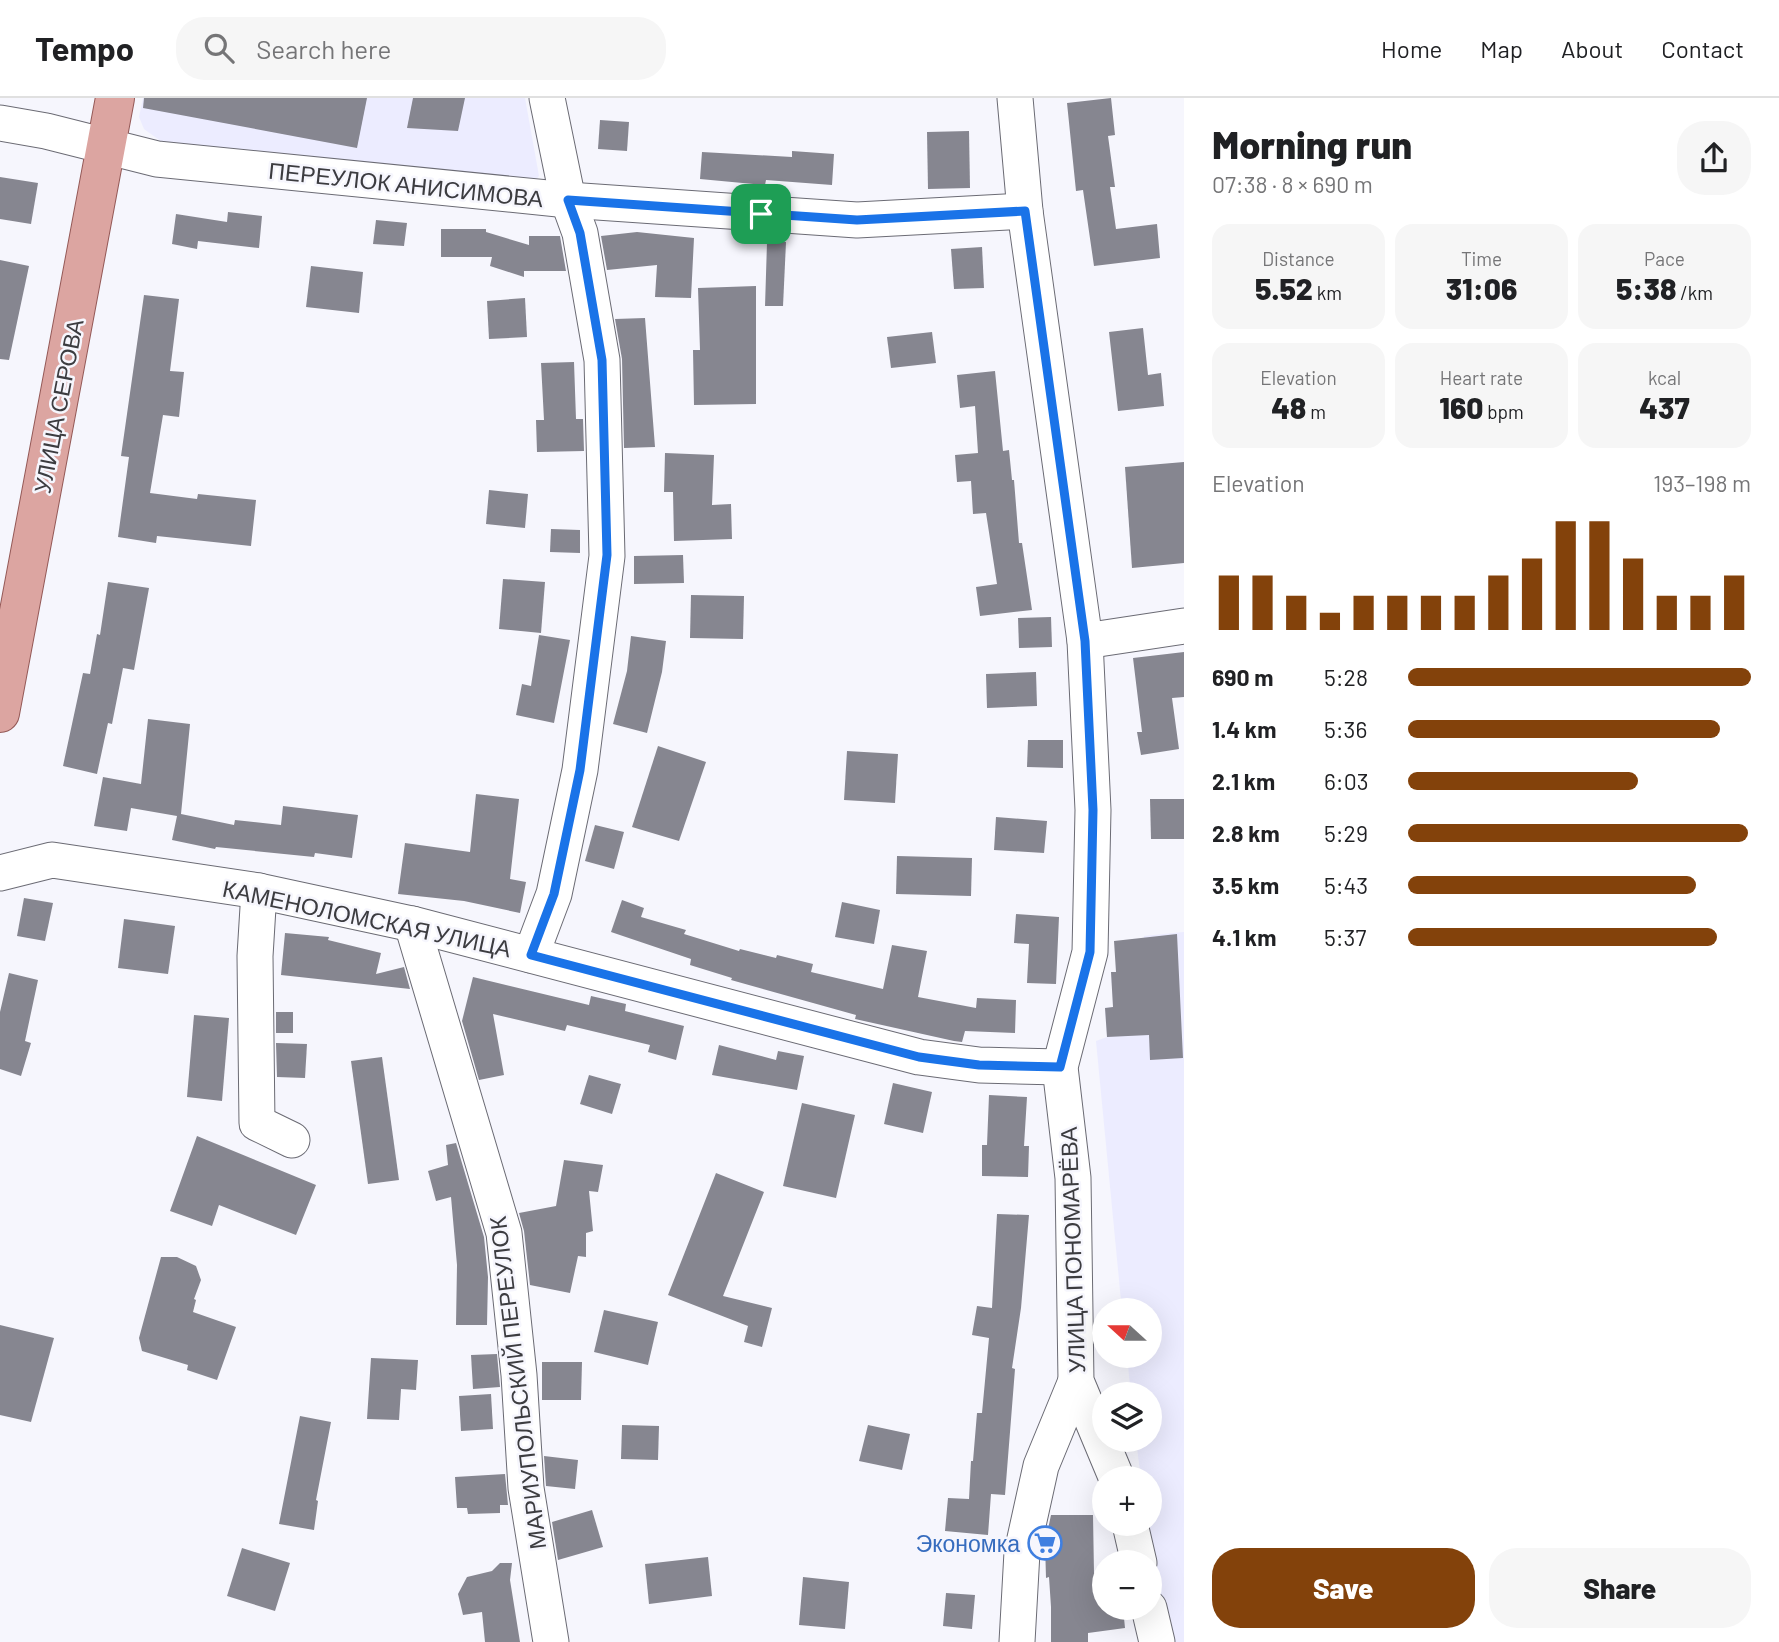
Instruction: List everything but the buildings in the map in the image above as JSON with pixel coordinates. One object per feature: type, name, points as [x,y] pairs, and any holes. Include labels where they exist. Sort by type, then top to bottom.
[{"type":"main road","name":"УЛИЦА СЕРОВА","points":[[0,713],[114,98]]},
{"type":"street","points":[[531,955],[554,894],[580,770],[607,555],[602,360],[580,233],[568,200],[547,98]]},
{"type":"street","name":"УЛИЦА ПОНОМАРЁВА","points":[[1016,98],[1025,211],[1085,641],[1093,810],[1090,952],[1060,1067],[1073,1178],[1076,1381],[1112,1466]]},
{"type":"street","name":"ПЕРЕУЛОК АНИСИМОВА","points":[[0,123],[46,131],[157,159],[568,200],[857,220],[1025,211]]},
{"type":"street","points":[[1085,641],[1184,626]]},
{"type":"street","name":"КАМЕНОЛОМСКАЯ УЛИЦА","points":[[0,873],[52,860],[259,891],[412,924],[919,1057],[979,1065],[1060,1067]]},
{"type":"street","points":[[259,891],[255,956],[257,1123],[292,1140]]},
{"type":"street","name":"МАРИУПОЛЬСКИЙ ПЕРЕУЛОК","points":[[412,924],[504,1233],[519,1375],[526,1488],[551,1642]]},
{"type":"street","points":[[1017,1642],[1022,1552],[1038,1478],[1076,1381]]},
{"type":"street","points":[[1152,1620],[1157,1642]]},
{"type":"shaded area","points":[[143,98],[525,98],[539,176],[528,188],[162,142],[144,129],[139,117]]},
{"type":"shaded area","points":[[1184,932],[1184,1642],[1167,1642],[1162,1620],[1162,1550],[1149,1550],[1148,1536],[1162,1536],[1162,1466],[1139,1466],[1138,1452],[1162,1452],[1162,1382],[1130,1382],[1128,1368],[1162,1368],[1162,1298],[1121,1298],[1096,1041],[1107,1037],[1105,1008],[1113,1007],[1111,972],[1145,970],[1144,936]]},
{"type":"place","name":"Экономка","points":[[1045,1543]]},
{"type":"route","points":[[568,200],[761,214],[857,220],[1025,211],[1085,641],[1093,810],[1090,952],[1060,1067],[979,1065],[919,1057],[531,955],[554,894],[580,770],[607,555],[602,360],[580,233],[568,200]]}]
